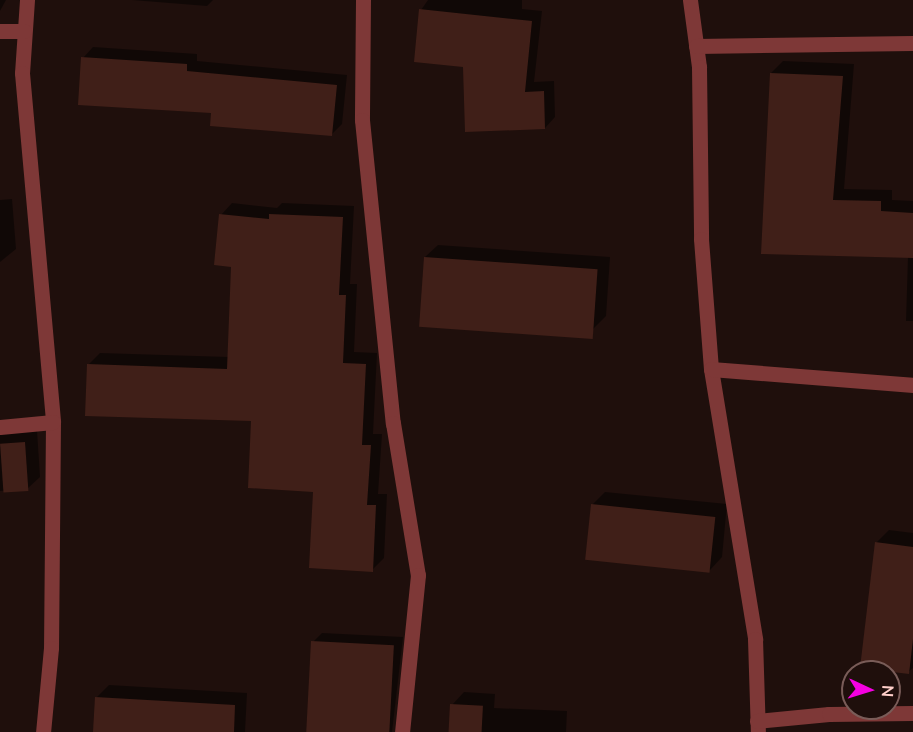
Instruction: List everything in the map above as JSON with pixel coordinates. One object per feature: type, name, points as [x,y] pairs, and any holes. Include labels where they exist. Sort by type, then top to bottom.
[{"type":"street","points":[[27,0],[22,73],[53,422],[51,648],[43,732]]},
{"type":"street","points":[[363,0],[362,120],[393,423],[418,575],[402,732]]},
{"type":"street","points":[[690,0],[696,46],[701,239],[711,369],[755,639],[758,727],[829,714],[913,713]]},
{"type":"street","points":[[0,31],[24,31]]},
{"type":"street","points":[[696,46],[913,43]]},
{"type":"street","points":[[711,369],[913,385]]},
{"type":"street","points":[[0,427],[53,422]]},
{"type":"building","points":[[419,9],[532,21],[525,92],[544,91],[545,129],[465,132],[463,67],[414,62]]},
{"type":"building","points":[[81,57],[187,64],[187,71],[337,85],[332,136],[210,126],[211,113],[78,105]]},
{"type":"building","points":[[770,73],[843,76],[833,200],[881,201],[881,211],[913,213],[913,258],[761,254]]},
{"type":"building","points":[[219,214],[269,219],[269,214],[343,217],[339,295],[346,295],[343,363],[366,364],[362,445],[371,445],[367,505],[376,505],[373,572],[309,568],[313,492],[248,488],[251,421],[85,416],[87,364],[227,369],[231,267],[214,265]]},
{"type":"building","points":[[424,257],[598,269],[593,339],[419,327]]},
{"type":"building","points":[[25,442],[28,491],[3,493],[0,444]]},
{"type":"building","points":[[591,504],[715,517],[709,573],[585,560]]},
{"type":"building","points":[[875,542],[913,547],[913,639],[909,674],[901,673],[901,660],[861,660]]},
{"type":"building","points":[[311,641],[394,645],[389,732],[306,732]]},
{"type":"building","points":[[95,697],[235,705],[234,732],[93,732]]},
{"type":"building","points":[[450,704],[483,706],[482,732],[449,732]]}]
